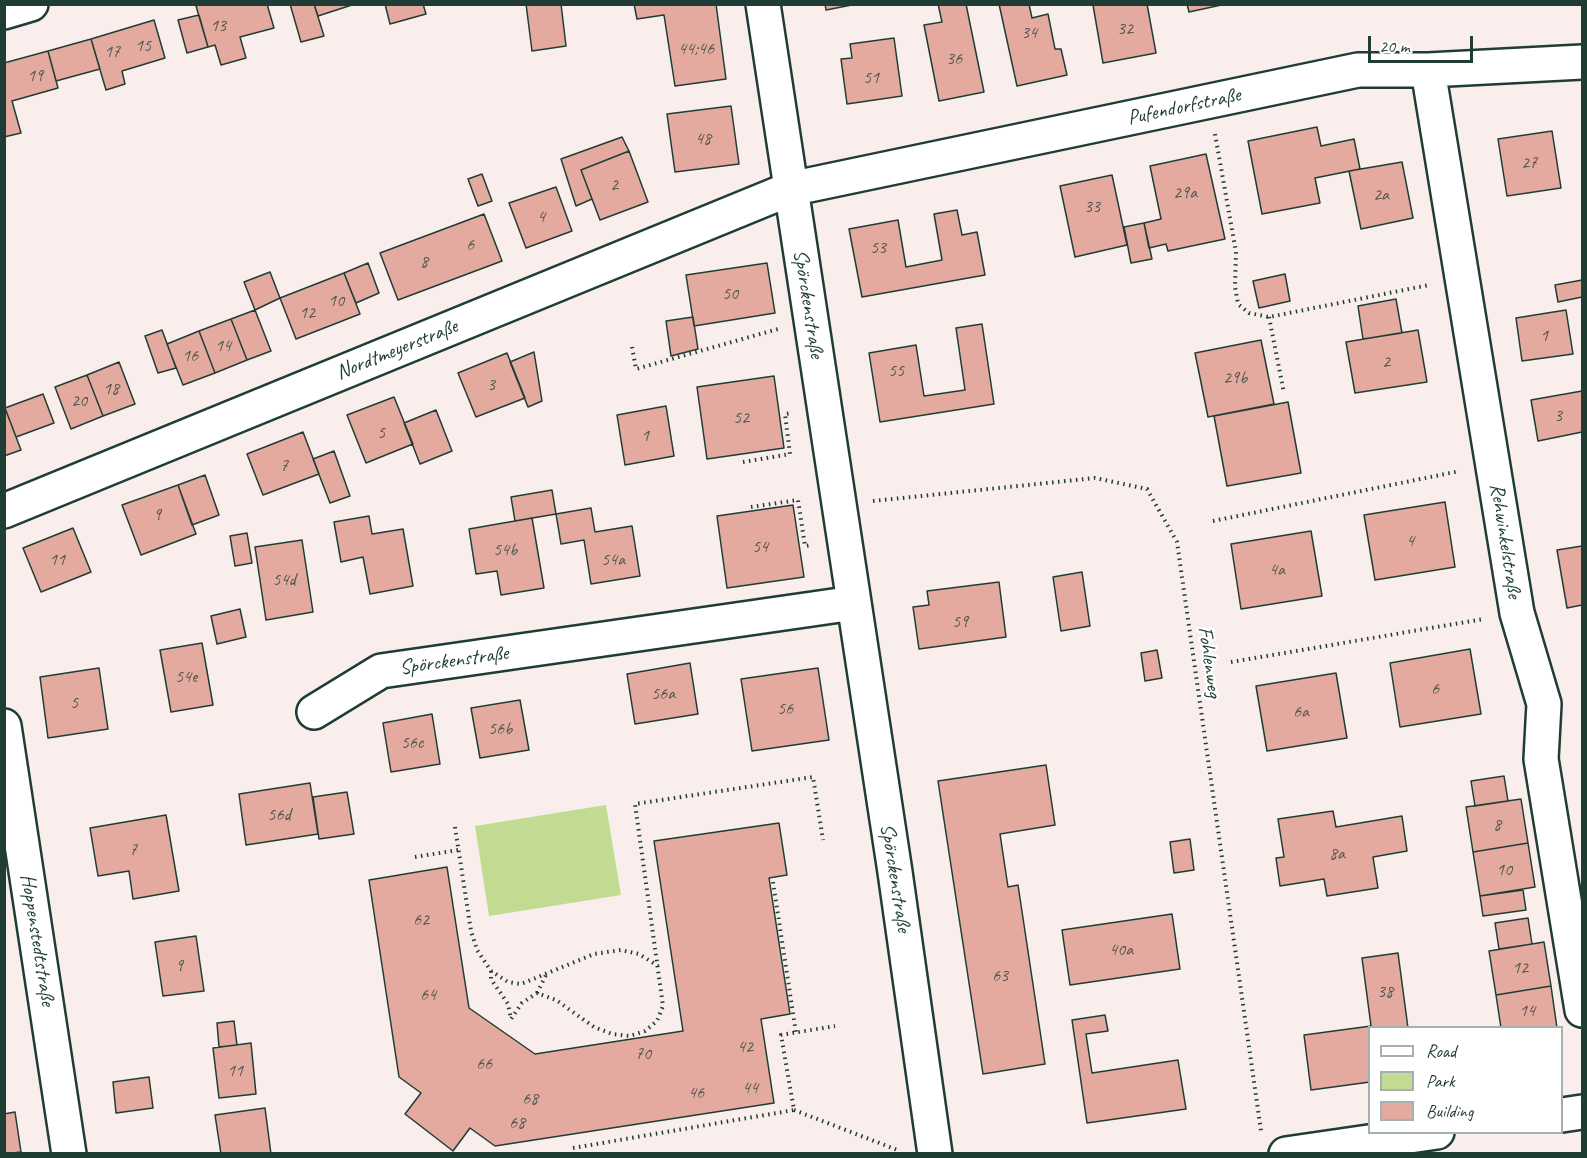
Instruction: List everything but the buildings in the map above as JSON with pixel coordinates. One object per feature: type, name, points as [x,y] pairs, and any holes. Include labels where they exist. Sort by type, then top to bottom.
[{"type":"street","points":[[4,12],[31,4]]},
{"type":"street","name":"Spörckenstraße","points":[[763,4],[935,1154]]},
{"type":"street","name":"Pufendorfstraße","points":[[790,189],[1358,70],[1428,70],[1582,62]]},
{"type":"street","name":"Rehwinkelstraße","points":[[1428,70],[1517,613],[1544,704],[1541,759],[1582,1010]]},
{"type":"street","name":"Nordtmeyerstraße","points":[[4,511],[790,189]]},
{"type":"street","name":"Spörckenstraße","points":[[314,712],[381,671],[854,603]]},
{"type":"street","name":"Hoppenstedtstraße","points":[[4,726],[69,1154]]},
{"type":"street","points":[[1563,1115],[1582,1112]]},
{"type":"street","points":[[1274,1148],[1417,1134]]},
{"type":"path","points":[[1209,102],[1236,252],[1235,287],[1238,304],[1249,313],[1269,317],[1462,279]]},
{"type":"path","points":[[1269,317],[1284,393]]},
{"type":"path","points":[[632,347],[636,369],[811,319]]},
{"type":"path","points":[[743,462],[790,454],[785,414],[824,407]]},
{"type":"path","points":[[1213,521],[1493,464]]},
{"type":"path","name":"Fohlenweg","points":[[839,504],[1095,478],[1147,489],[1177,542],[1274,1148]]},
{"type":"path","points":[[751,507],[798,500],[805,546],[844,539]]},
{"type":"path","points":[[1230,662],[1517,613]]},
{"type":"path","points":[[537,993],[556,1000],[594,1027],[612,1034],[630,1036],[645,1031],[657,1021],[663,1006],[635,804],[813,777],[823,840]]},
{"type":"path","points":[[455,827],[471,931],[477,950],[491,971],[508,982],[521,984],[594,954],[621,950],[639,954],[658,966]]},
{"type":"path","points":[[415,857],[459,850]]},
{"type":"path","points":[[773,882],[796,1033]]},
{"type":"path","points":[[491,971],[491,979],[508,1004],[511,1019],[522,1003],[537,993],[547,975]]},
{"type":"path","points":[[794,1110],[781,1035],[835,1026]]},
{"type":"path","points":[[573,1154],[573,1148],[794,1110],[907,1154]]},
{"type":"green space","points":[[606,805],[621,895],[489,916],[475,826]]}]
